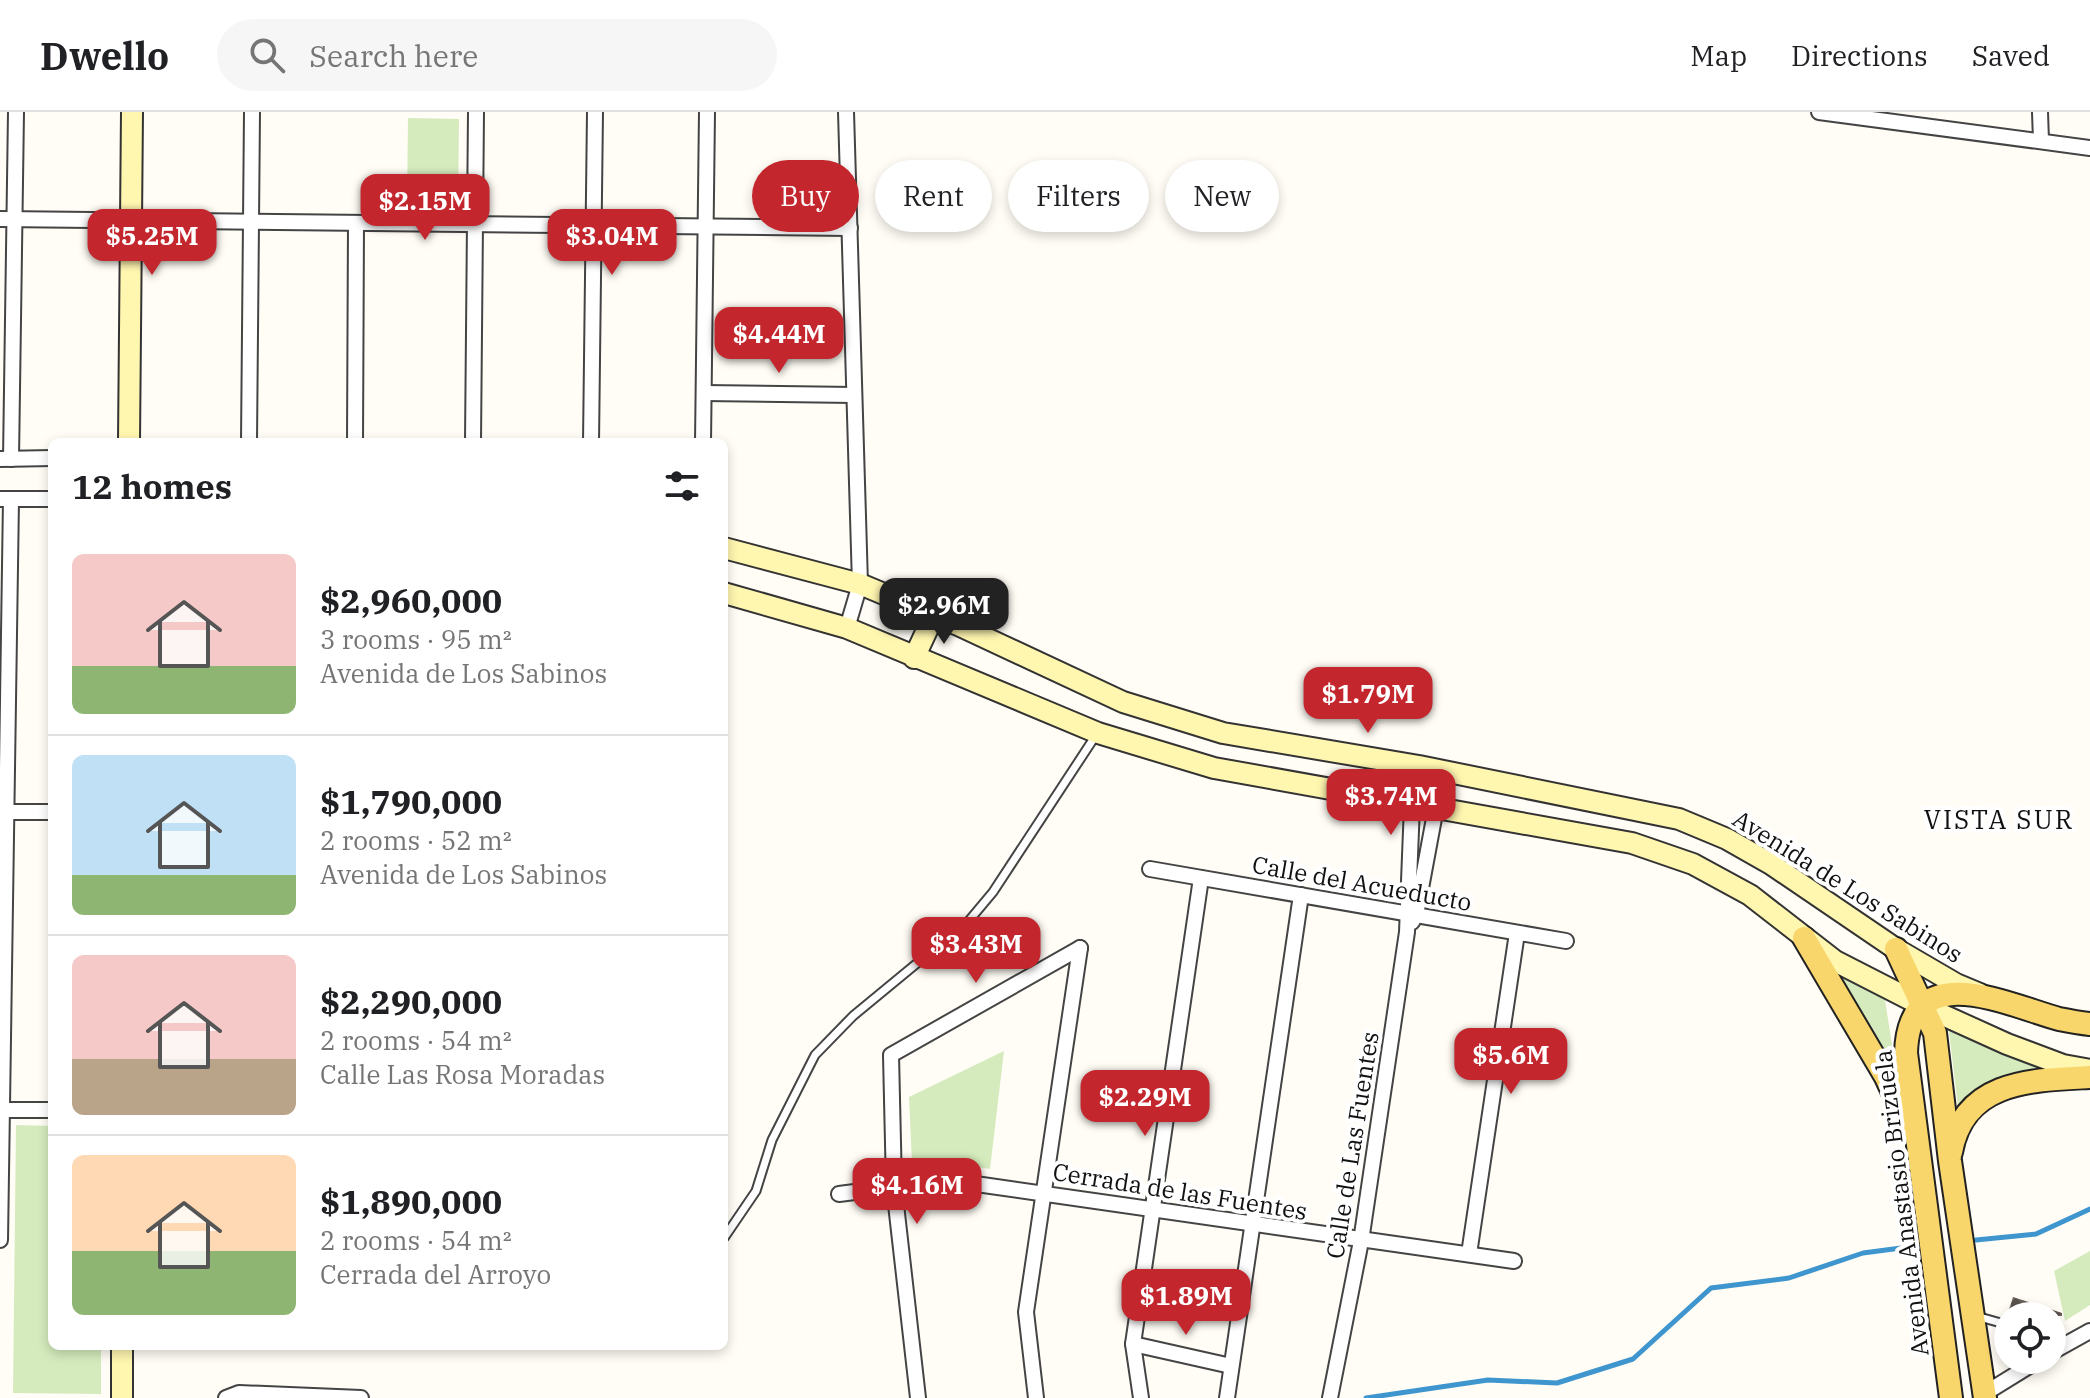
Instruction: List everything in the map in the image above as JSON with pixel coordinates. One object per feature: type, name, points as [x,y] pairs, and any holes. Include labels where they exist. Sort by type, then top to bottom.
[{"type":"main road","points":[[1804,938],[1886,1077],[1919,1150]]},
{"type":"main road","points":[[1896,949],[1935,1033],[1984,1396]]},
{"type":"main road","points":[[1923,1006],[1937,997],[1955,993],[1980,994],[2061,1019],[2090,1024]]},
{"type":"main road","name":"Avenida Anastasio Brizuela","points":[[1923,1006],[1911,1020],[1906,1036],[1906,1053],[1951,1398]]},
{"type":"main road","points":[[1950,1161],[1963,1120],[1994,1091],[2047,1079],[2090,1077]]},
{"type":"street","points":[[16,112],[7,219],[6,459],[48,458]]},
{"type":"street","points":[[129,438],[132,112]]},
{"type":"street","points":[[249,438],[252,112]]},
{"type":"street","points":[[473,438],[476,112]]},
{"type":"street","points":[[591,438],[595,112]]},
{"type":"street","points":[[703,438],[707,112]]},
{"type":"street","points":[[846,112],[848,160]]},
{"type":"street","points":[[1819,112],[1918,118],[2090,148]]},
{"type":"street","points":[[2040,112],[2041,141]]},
{"type":"street","points":[[7,219],[752,227]]},
{"type":"street","points":[[355,438],[356,223]]},
{"type":"street","points":[[847,628],[860,584],[850,232]]},
{"type":"street","points":[[704,393],[854,395]]},
{"type":"street","points":[[0,1240],[5,499],[48,499]]},
{"type":"street","name":"Avenida de Los Sabinos","points":[[728,549],[860,584],[1123,702],[1223,733],[1443,770],[1679,819],[1727,839],[1771,864],[1896,949],[1956,984],[1980,994]]},
{"type":"street","points":[[728,594],[847,628],[1098,733],[1214,768],[1632,843],[1693,864],[1750,895],[1835,961],[2007,1044],[2063,1065],[2090,1070]]},
{"type":"street","points":[[914,658],[934,615]]},
{"type":"street","points":[[1411,914],[1412,805],[1419,766]]},
{"type":"street","points":[[1411,914],[1443,770]]},
{"type":"street","points":[[3,812],[48,812]]},
{"type":"street","name":"Calle del Acueducto","points":[[1150,869],[1566,941]]},
{"type":"street","points":[[1141,1398],[1133,1344],[1201,878]]},
{"type":"street","points":[[1227,1398],[1250,1225],[1301,895]]},
{"type":"street","name":"Calle de Las Fuentes","points":[[1330,1398],[1361,1241],[1411,914]]},
{"type":"street","points":[[1469,1254],[1517,933]]},
{"type":"street","points":[[918,1398],[894,1187],[891,1055],[1080,948],[1026,1312],[1036,1398]]},
{"type":"street","points":[[1,1110],[48,1110]]},
{"type":"street","name":"Cerrada de las Fuentes","points":[[839,1194],[948,1180],[1514,1261]]},
{"type":"street","points":[[2067,1343],[2090,1331]]},
{"type":"street","points":[[1133,1344],[1231,1366]]},
{"type":"street","points":[[122,1350],[122,1398]]},
{"type":"street","points":[[1984,1396],[2018,1374]]},
{"type":"street","points":[[234,1396],[361,1398]]},
{"type":"lane","points":[[728,1232],[756,1191],[772,1140],[815,1055],[853,1016],[962,929],[993,892],[1098,733]]},
{"type":"lane","points":[[1974,1315],[1994,1321]]},
{"type":"green space","points":[[408,118],[459,119],[458,207],[407,206]]},
{"type":"green space","points":[[1832,969],[1885,1000],[1898,1083],[1867,1022]]},
{"type":"green space","points":[[1949,1031],[2049,1070],[1999,1076],[1980,1087],[1958,1107]]},
{"type":"green space","points":[[1004,1051],[990,1169],[940,1161],[912,1164],[909,1097]]},
{"type":"green space","points":[[16,1125],[48,1126],[48,1350],[101,1350],[101,1394],[13,1393]]},
{"type":"green space","points":[[2090,1251],[2090,1305],[2066,1320],[2066,1302],[2061,1302],[2054,1271]]},
{"type":"building","points":[[2013,1297],[2028,1302],[2011,1302]]},
{"type":"waterway","points":[[1976,1240],[2036,1234],[2090,1209]]},
{"type":"waterway","points":[[1366,1398],[1488,1380],[1557,1383],[1633,1359],[1711,1288],[1789,1278],[1863,1253],[1924,1245]]},
{"type":"district","name":"VISTA SUR","points":[[1999,819]]}]
